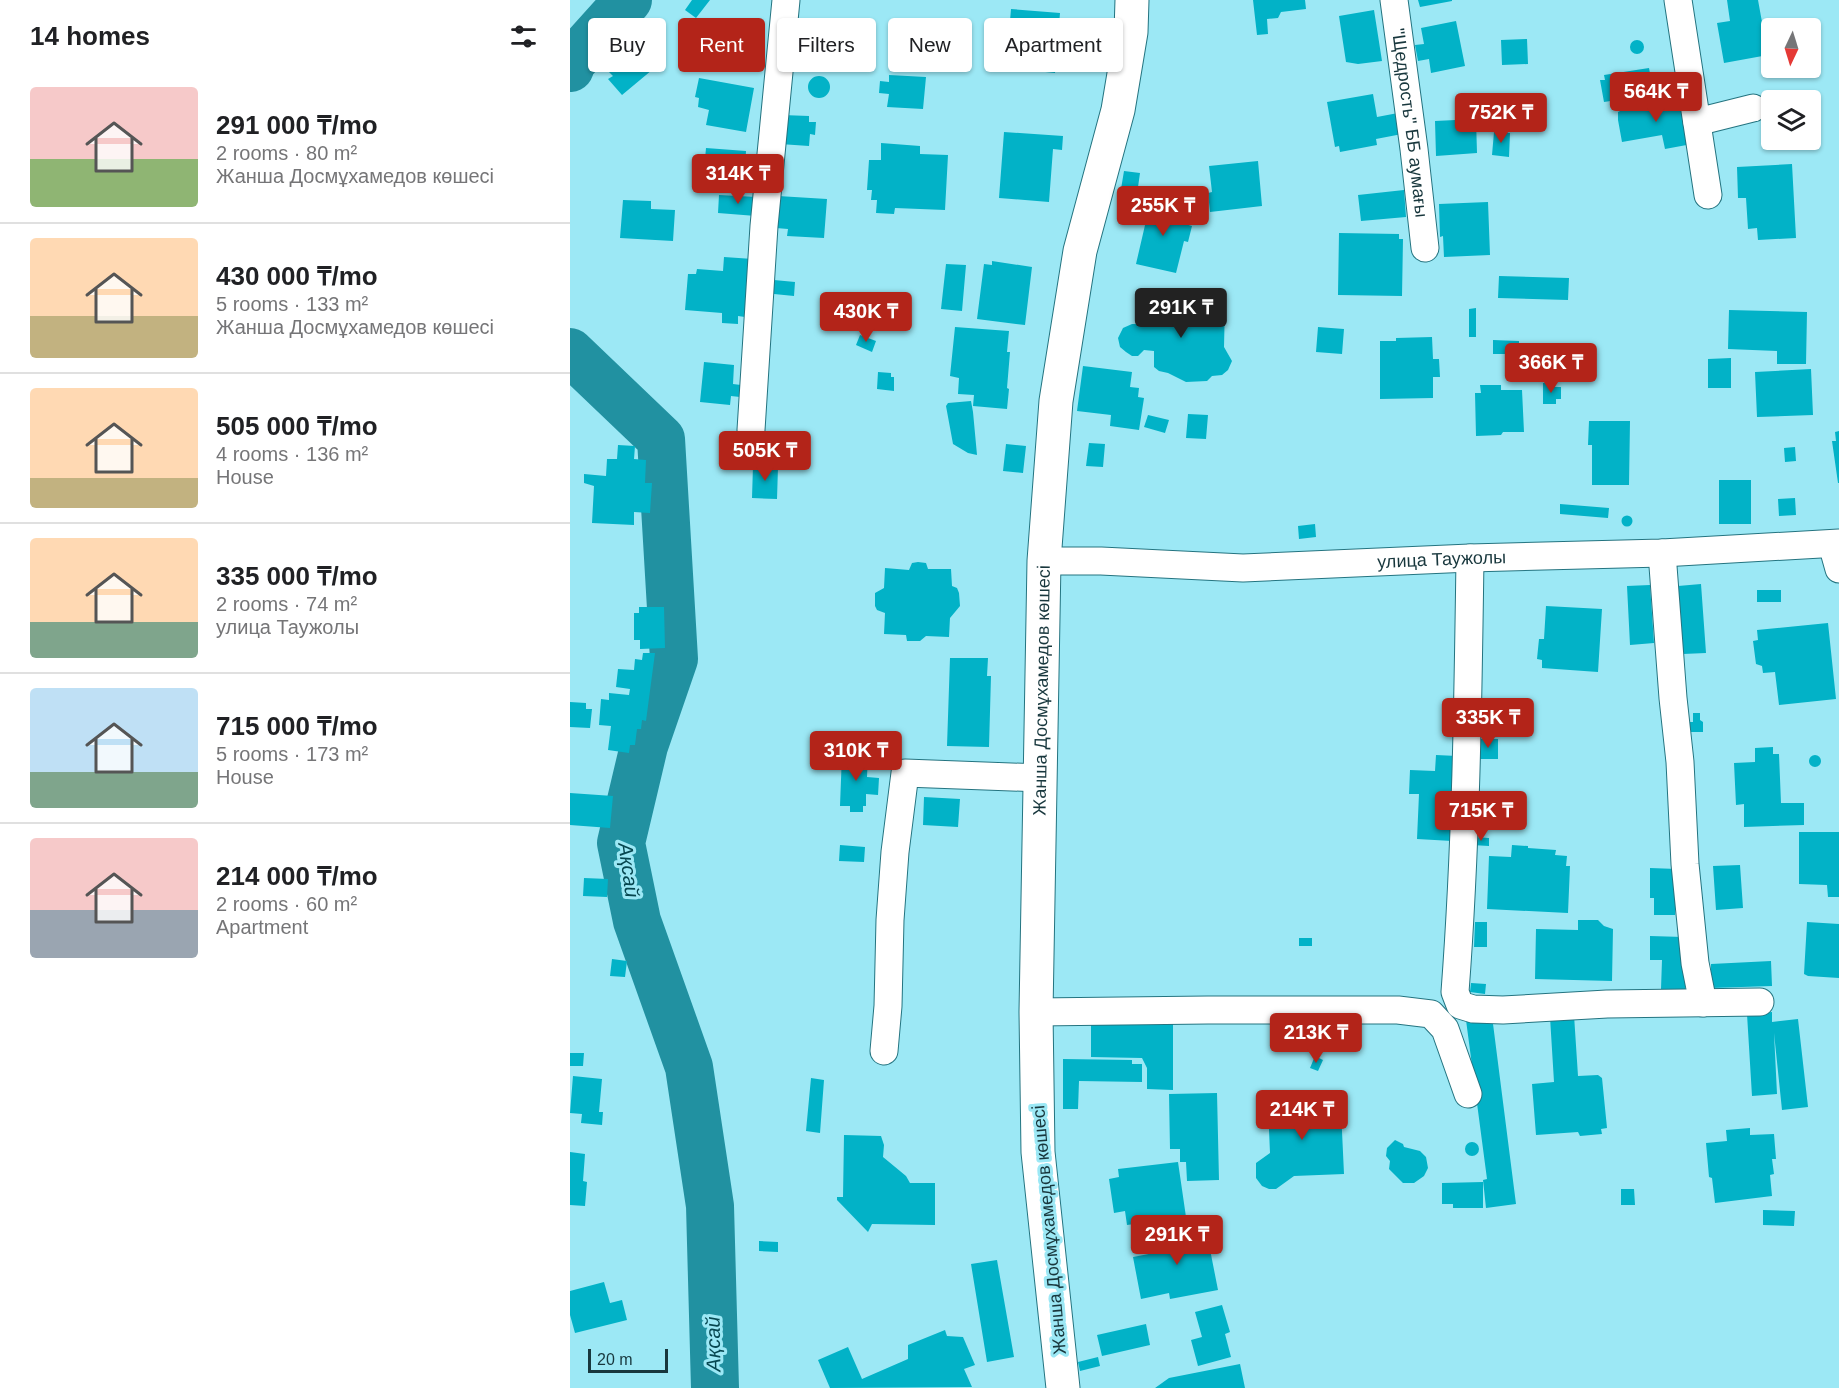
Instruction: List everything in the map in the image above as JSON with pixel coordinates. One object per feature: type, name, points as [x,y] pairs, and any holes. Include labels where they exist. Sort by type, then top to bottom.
[{"type":"street","points":[[751,430],[764,226],[786,0]]},
{"type":"street","name":"Жанша Досмұхамедов көшесі","points":[[1063,1388],[1038,1152],[1036,1012],[1044,561],[1056,401],[1080,251],[1118,111],[1131,32],[1132,0]]},
{"type":"street","name":"\"Щедрость\" ББ аумағы","points":[[1394,0],[1425,248]]},
{"type":"street","points":[[1678,0],[1708,195]]},
{"type":"street","points":[[1698,122],[1753,108]]},
{"type":"street","name":"улица Таужолы","points":[[1044,561],[1101,561],[1242,568],[1470,558],[1662,553],[1837,552]]},
{"type":"street","points":[[1662,553],[1672,698],[1680,762],[1685,864],[1695,963],[1703,1003]]},
{"type":"street","points":[[1470,558],[1467,769],[1462,900],[1455,992],[1460,1005],[1473,1009],[1503,1010],[1607,1004],[1761,1002]]},
{"type":"street","points":[[884,1051],[895,852],[905,773],[1040,778]]},
{"type":"street","points":[[1036,1012],[1386,1010],[1431,1014],[1445,1029],[1468,1094]]},
{"type":"building","points":[[692,0],[710,0],[696,18],[685,10]]},
{"type":"building","points":[[1253,0],[1305,0],[1306,9],[1281,12],[1278,18],[1267,19],[1268,34],[1257,35]]},
{"type":"building","points":[[1418,0],[1452,0],[1452,1],[1420,7]]},
{"type":"building","points":[[1727,0],[1758,0],[1761,18],[1761,56],[1724,63],[1717,23],[1730,21]]},
{"type":"building","points":[[1011,9],[1060,13],[1060,18],[1010,18]]},
{"type":"building","points":[[1374,10],[1382,61],[1358,64],[1346,62],[1339,16]]},
{"type":"building","points":[[1456,21],[1465,66],[1431,73],[1429,59],[1418,61],[1415,45],[1424,44],[1421,28]]},
{"type":"building","points":[[1527,39],[1528,64],[1502,65],[1501,40]]},
{"type":"building","points":[[1634,40],[1640,40],[1644,47],[1640,54],[1634,54],[1630,50],[1630,44]]},
{"type":"building","points":[[1649,68],[1653,89],[1616,95],[1617,100],[1604,102],[1600,80],[1605,80],[1604,75]]},
{"type":"building","points":[[609,72],[650,72],[622,95],[608,79],[613,76]]},
{"type":"building","points":[[889,75],[926,77],[923,109],[887,107],[889,94],[879,93],[880,81],[889,82]]},
{"type":"building","points":[[815,76],[823,76],[830,83],[830,91],[823,98],[815,98],[808,91],[808,83]]},
{"type":"building","points":[[699,78],[754,88],[746,132],[706,125],[709,110],[698,107],[699,98],[695,97]]},
{"type":"building","points":[[1373,94],[1377,117],[1398,113],[1402,134],[1376,139],[1377,145],[1340,152],[1339,146],[1335,147],[1327,102]]},
{"type":"building","points":[[1644,99],[1656,100],[1661,104],[1684,100],[1692,144],[1665,149],[1662,135],[1622,142],[1618,112],[1626,108],[1635,108],[1637,103]]},
{"type":"building","points":[[782,115],[809,116],[809,122],[816,122],[815,135],[810,134],[809,146],[780,144]]},
{"type":"building","points":[[1476,119],[1477,153],[1436,156],[1435,121]]},
{"type":"building","points":[[1004,132],[1063,136],[1062,150],[1053,149],[1049,202],[999,198]]},
{"type":"building","points":[[1494,132],[1510,133],[1509,157],[1492,155]]},
{"type":"building","points":[[881,143],[920,146],[920,154],[948,155],[945,210],[895,208],[894,214],[876,213],[877,200],[871,200],[872,190],[867,190],[869,160],[881,160]]},
{"type":"building","points":[[706,148],[746,151],[744,184],[703,181]]},
{"type":"building","points":[[1258,161],[1262,206],[1210,212],[1208,193],[1212,192],[1209,166]]},
{"type":"building","points":[[1792,164],[1796,238],[1758,240],[1757,228],[1748,229],[1746,198],[1738,198],[1737,167]]},
{"type":"building","points":[[1124,171],[1140,173],[1138,187],[1132,186],[1132,191],[1121,189]]},
{"type":"building","points":[[1404,190],[1406,217],[1361,221],[1358,195]]},
{"type":"building","points":[[719,195],[757,197],[756,216],[718,213]]},
{"type":"building","points":[[1152,195],[1170,199],[1167,211],[1185,215],[1185,224],[1192,226],[1188,242],[1184,241],[1176,273],[1136,264]]},
{"type":"building","points":[[778,196],[827,199],[824,238],[787,236],[788,229],[776,228]]},
{"type":"building","points":[[623,200],[651,201],[651,209],[675,210],[673,241],[620,238]]},
{"type":"building","points":[[1488,202],[1490,255],[1444,257],[1443,236],[1440,237],[1439,204]]},
{"type":"building","points":[[1339,233],[1399,234],[1399,239],[1403,239],[1402,296],[1338,295]]},
{"type":"building","points":[[724,257],[753,259],[745,317],[738,316],[738,324],[722,323],[722,313],[685,310],[688,274],[696,274],[697,269],[723,271]]},
{"type":"building","points":[[992,261],[1032,267],[1025,325],[977,319],[984,264],[992,265]]},
{"type":"building","points":[[946,264],[966,265],[962,311],[941,309]]},
{"type":"building","points":[[1499,276],[1569,278],[1568,300],[1498,298]]},
{"type":"building","points":[[774,280],[795,282],[794,296],[774,294]]},
{"type":"building","points":[[1142,303],[1225,304],[1224,347],[1232,361],[1228,370],[1222,375],[1212,376],[1207,381],[1186,382],[1154,367],[1154,351],[1144,350],[1138,356],[1132,356],[1126,352],[1120,347],[1118,338],[1123,328],[1132,324],[1142,324]]},
{"type":"building","points":[[1476,308],[1476,337],[1469,337],[1469,309]]},
{"type":"building","points":[[1729,310],[1807,312],[1806,364],[1777,364],[1777,351],[1728,349]]},
{"type":"building","points":[[955,327],[1009,331],[1007,409],[973,406],[974,395],[958,394],[959,378],[950,376]]},
{"type":"building","points":[[1318,327],[1344,329],[1342,354],[1316,352]]},
{"type":"building","points":[[860,335],[876,341],[872,352],[856,345]]},
{"type":"building","points":[[1432,337],[1433,359],[1439,359],[1440,377],[1433,377],[1433,398],[1380,399],[1380,341]]},
{"type":"building","points":[[1493,340],[1519,341],[1519,354],[1493,354]]},
{"type":"building","points":[[1731,358],[1731,388],[1708,388],[1708,359]]},
{"type":"building","points":[[704,362],[734,365],[733,384],[741,385],[740,397],[731,396],[730,405],[700,402]]},
{"type":"building","points":[[1083,366],[1132,372],[1130,387],[1139,388],[1138,397],[1144,398],[1139,430],[1110,426],[1111,415],[1077,411]]},
{"type":"building","points":[[1811,369],[1813,415],[1757,417],[1755,372]]},
{"type":"building","points":[[878,372],[891,373],[891,377],[894,377],[894,391],[877,389]]},
{"type":"building","points":[[1543,383],[1554,383],[1554,387],[1561,387],[1561,399],[1556,399],[1556,404],[1543,404]]},
{"type":"building","points":[[1480,385],[1501,385],[1501,390],[1522,390],[1524,432],[1476,436],[1475,393],[1481,393]]},
{"type":"building","points":[[971,401],[977,455],[968,453],[953,444],[946,406],[948,403]]},
{"type":"building","points":[[1188,414],[1208,415],[1206,439],[1186,438]]},
{"type":"building","points":[[1148,415],[1169,420],[1165,433],[1144,427]]},
{"type":"building","points":[[1589,421],[1630,421],[1629,485],[1592,485],[1592,445],[1588,445]]},
{"type":"building","points":[[1839,431],[1838,483],[1832,441],[1836,441],[1835,432]]},
{"type":"building","points":[[1089,443],[1105,444],[1103,467],[1086,466]]},
{"type":"building","points":[[1006,444],[1026,446],[1023,473],[1003,471]]},
{"type":"building","points":[[618,445],[635,446],[634,459],[646,460],[645,483],[652,483],[650,513],[634,512],[634,525],[592,523],[594,486],[584,483],[584,474],[606,476],[607,459],[617,459]]},
{"type":"building","points":[[1795,447],[1796,461],[1785,462],[1784,448]]},
{"type":"building","points":[[753,466],[778,467],[777,499],[752,498]]},
{"type":"building","points":[[1719,480],[1751,480],[1751,524],[1719,524]]},
{"type":"building","points":[[1795,498],[1796,515],[1779,516],[1778,499]]},
{"type":"building","points":[[1560,504],[1609,508],[1608,518],[1560,514]]},
{"type":"building","points":[[1627,516],[1631,517],[1631,525],[1627,526],[1623,525],[1622,521],[1623,517]]},
{"type":"building","points":[[1315,524],[1316,537],[1299,539],[1298,526]]},
{"type":"building","points":[[912,563],[926,563],[928,569],[951,569],[952,586],[957,588],[959,593],[960,606],[950,618],[949,637],[926,636],[920,641],[907,641],[906,635],[884,634],[885,613],[877,610],[875,606],[875,593],[884,588],[885,568],[909,570]]},
{"type":"building","points":[[1701,584],[1706,653],[1683,654],[1678,586]]},
{"type":"building","points":[[1650,585],[1654,643],[1630,645],[1627,586]]},
{"type":"building","points":[[1757,590],[1781,590],[1781,602],[1757,602]]},
{"type":"building","points":[[1546,606],[1602,609],[1598,672],[1542,668],[1542,660],[1537,659],[1539,639],[1544,639]]},
{"type":"building","points":[[639,607],[664,607],[665,648],[640,649],[640,640],[634,640],[634,613],[639,613]]},
{"type":"building","points":[[1828,623],[1836,699],[1779,705],[1775,672],[1763,673],[1762,666],[1756,664],[1753,641],[1758,640],[1757,630]]},
{"type":"building","points":[[643,653],[655,653],[646,721],[642,720],[641,729],[637,729],[635,745],[630,745],[629,753],[608,750],[611,726],[599,725],[601,699],[609,700],[609,693],[629,695],[630,689],[616,687],[618,669],[634,670],[635,659],[642,660]]},
{"type":"building","points":[[950,658],[988,658],[987,676],[991,676],[989,747],[947,746]]},
{"type":"building","points":[[570,702],[586,703],[586,709],[592,709],[590,728],[570,727]]},
{"type":"building","points":[[1693,713],[1700,713],[1703,732],[1690,732]]},
{"type":"building","points":[[1477,739],[1498,739],[1498,759],[1477,759]]},
{"type":"building","points":[[1773,747],[1773,754],[1779,754],[1781,803],[1804,803],[1804,825],[1744,827],[1744,804],[1736,805],[1734,763],[1755,762],[1755,748]]},
{"type":"building","points":[[842,754],[868,755],[867,777],[879,778],[878,795],[866,794],[866,806],[863,806],[863,812],[850,812],[850,806],[840,806]]},
{"type":"building","points":[[1436,755],[1457,756],[1452,841],[1417,839],[1419,794],[1409,794],[1410,770],[1435,771]]},
{"type":"building","points":[[1817,755],[1820,756],[1820,766],[1813,767],[1810,766],[1809,759],[1810,756]]},
{"type":"building","points":[[570,793],[613,796],[610,828],[570,825]]},
{"type":"building","points":[[924,797],[960,799],[958,827],[923,825]]},
{"type":"building","points":[[1799,832],[1839,832],[1839,897],[1828,897],[1827,885],[1799,884]]},
{"type":"building","points":[[1473,837],[1489,838],[1489,846],[1472,845]]},
{"type":"building","points":[[840,845],[865,847],[864,862],[839,861]]},
{"type":"building","points":[[1512,845],[1556,850],[1555,855],[1567,856],[1566,866],[1570,866],[1568,913],[1487,909],[1489,856],[1511,857]]},
{"type":"building","points":[[1740,865],[1743,908],[1716,910],[1713,866]]},
{"type":"building","points":[[1650,868],[1677,869],[1675,915],[1654,915],[1654,898],[1650,898]]},
{"type":"building","points":[[584,878],[608,879],[607,897],[583,896]]},
{"type":"building","points":[[1578,920],[1598,920],[1604,926],[1613,929],[1612,981],[1535,979],[1536,929],[1578,930]]},
{"type":"building","points":[[1475,922],[1487,922],[1487,947],[1474,947]]},
{"type":"building","points":[[1807,922],[1839,924],[1839,978],[1804,974]]},
{"type":"building","points":[[1650,936],[1683,937],[1686,962],[1685,989],[1661,989],[1662,960],[1650,960]]},
{"type":"building","points":[[1299,938],[1312,938],[1312,946],[1299,946]]},
{"type":"building","points":[[612,959],[627,961],[625,977],[610,976]]},
{"type":"building","points":[[1771,961],[1772,986],[1711,988],[1711,964]]},
{"type":"building","points":[[1471,983],[1486,984],[1485,994],[1470,992]]},
{"type":"building","points":[[1772,1012],[1772,1022],[1798,1019],[1808,1107],[1782,1110],[1774,1033],[1777,1094],[1752,1096],[1747,1014]]},
{"type":"building","points":[[1574,1015],[1578,1076],[1598,1075],[1602,1078],[1607,1128],[1601,1129],[1602,1134],[1580,1136],[1578,1132],[1536,1135],[1532,1084],[1554,1082],[1550,1017]]},
{"type":"building","points":[[1492,1016],[1516,1204],[1486,1208],[1483,1180],[1487,1179],[1466,1020]]},
{"type":"building","points":[[1091,1017],[1173,1018],[1173,1090],[1147,1089],[1147,1068],[1142,1058],[1091,1057]]},
{"type":"building","points":[[570,1053],[584,1053],[583,1066],[570,1066]]},
{"type":"building","points":[[1315,1056],[1323,1060],[1318,1071],[1310,1068]]},
{"type":"building","points":[[1063,1059],[1132,1060],[1132,1064],[1142,1064],[1142,1082],[1079,1081],[1078,1109],[1063,1109]]},
{"type":"building","points":[[573,1076],[602,1079],[599,1112],[603,1112],[602,1125],[581,1123],[582,1114],[570,1113]]},
{"type":"building","points":[[811,1078],[824,1080],[820,1133],[806,1131]]},
{"type":"building","points":[[1291,1090],[1310,1090],[1315,1093],[1315,1106],[1321,1103],[1329,1104],[1341,1110],[1344,1174],[1294,1176],[1276,1189],[1269,1189],[1262,1186],[1256,1178],[1256,1163],[1270,1153],[1268,1107],[1291,1106]]},
{"type":"building","points":[[1217,1093],[1219,1180],[1187,1181],[1186,1162],[1180,1162],[1180,1149],[1170,1149],[1169,1094]]},
{"type":"building","points":[[1750,1128],[1750,1135],[1774,1134],[1776,1159],[1772,1159],[1774,1174],[1770,1175],[1772,1196],[1715,1203],[1712,1178],[1709,1177],[1706,1143],[1727,1141],[1726,1130]]},
{"type":"building","points":[[844,1135],[881,1136],[884,1145],[883,1157],[906,1176],[910,1183],[935,1183],[935,1225],[872,1224],[868,1232],[837,1200],[837,1197],[843,1197]]},
{"type":"building","points":[[1395,1140],[1404,1147],[1420,1151],[1426,1157],[1428,1168],[1424,1176],[1414,1183],[1403,1183],[1389,1169],[1387,1148]]},
{"type":"building","points":[[1469,1142],[1475,1142],[1479,1149],[1475,1156],[1469,1156],[1465,1152],[1465,1146]]},
{"type":"building","points":[[570,1152],[585,1154],[583,1181],[587,1182],[585,1206],[570,1205]]},
{"type":"building","points":[[1178,1162],[1186,1217],[1127,1225],[1125,1211],[1114,1213],[1109,1179],[1119,1177],[1118,1169]]},
{"type":"building","points":[[1483,1182],[1483,1208],[1453,1208],[1453,1204],[1442,1204],[1442,1183]]},
{"type":"building","points":[[1621,1189],[1634,1189],[1635,1205],[1621,1205]]},
{"type":"building","points":[[1763,1210],[1795,1211],[1794,1226],[1763,1225]]},
{"type":"building","points":[[1205,1224],[1218,1290],[1170,1299],[1169,1293],[1141,1299],[1133,1257],[1154,1253],[1151,1239],[1193,1231],[1192,1227]]},
{"type":"building","points":[[759,1241],[778,1242],[778,1252],[759,1251]]},
{"type":"building","points":[[997,1260],[1014,1357],[987,1362],[971,1264]]},
{"type":"building","points":[[604,1282],[610,1303],[622,1300],[627,1320],[575,1333],[570,1315],[570,1291]]},
{"type":"building","points":[[1222,1305],[1230,1332],[1225,1334],[1231,1357],[1198,1366],[1191,1340],[1202,1337],[1195,1312]]},
{"type":"building","points":[[1146,1324],[1150,1345],[1102,1356],[1097,1335]]},
{"type":"building","points":[[945,1330],[947,1336],[963,1337],[975,1365],[964,1369],[972,1387],[830,1388],[818,1360],[848,1347],[862,1379],[908,1359],[908,1345]]},
{"type":"building","points":[[1098,1357],[1100,1366],[1080,1371],[1078,1362]]},
{"type":"building","points":[[1240,1364],[1245,1388],[1155,1388],[1169,1378]]},
{"type":"waterway","name":"Ақсай","points":[[570,68],[572,62],[628,0]]},
{"type":"waterway","name":"Ақсай","points":[[570,352],[661,439],[674,659],[644,746],[621,843],[637,921],[689,1067],[710,1206],[715,1388]]}]
